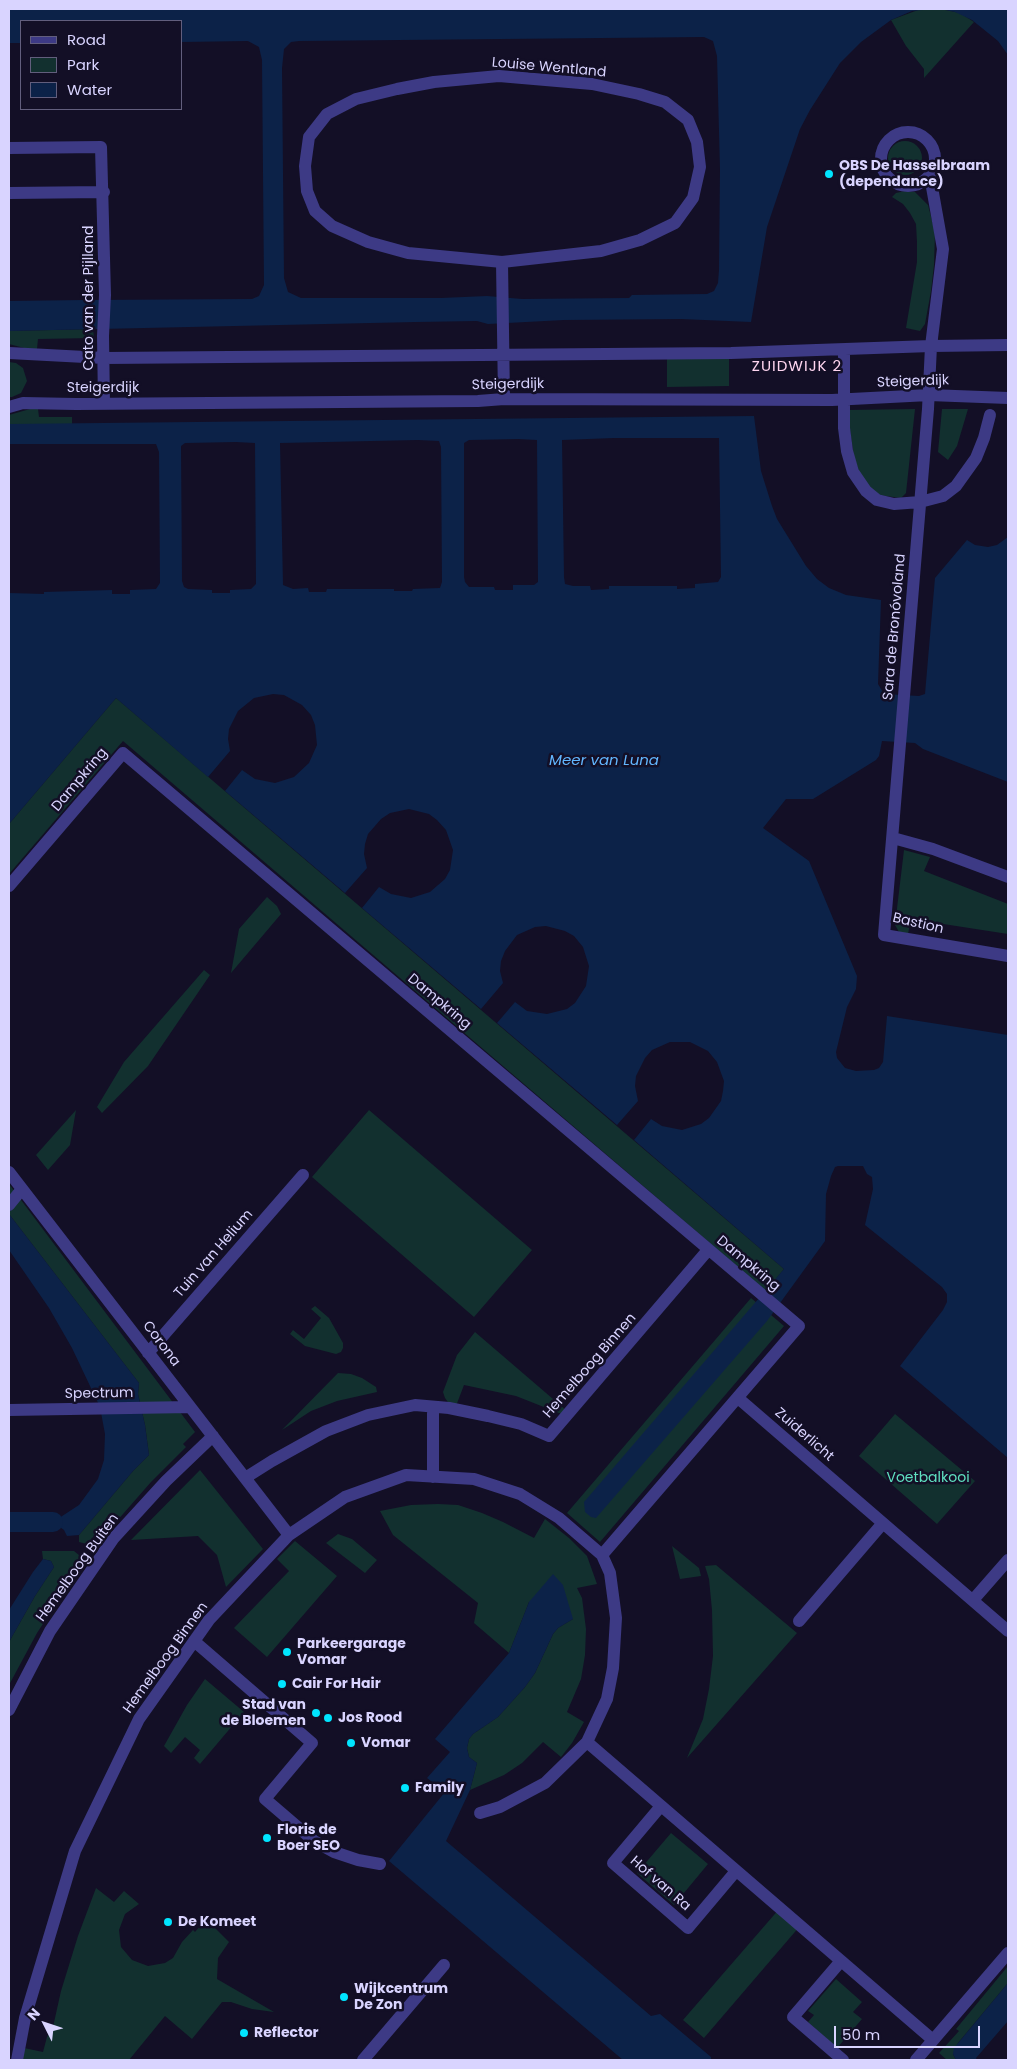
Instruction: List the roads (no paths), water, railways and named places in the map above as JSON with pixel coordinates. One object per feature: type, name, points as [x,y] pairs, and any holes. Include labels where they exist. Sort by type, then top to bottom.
[{"type":"street","name":"Louise Wentland","points":[[500,76],[592,84],[639,94],[665,102],[688,120],[697,142],[700,167],[693,198],[675,223],[640,240],[601,251],[502,262],[408,253],[368,242],[332,226],[316,211],[307,191],[305,166],[309,137],[328,114],[356,99],[434,82],[500,76]]},
{"type":"street","name":"Sara de Bronóvoland","points":[[899,756],[929,395],[931,346],[943,249],[930,176],[934,169],[935,152],[926,138],[910,132],[893,136],[887,142],[882,150],[881,159],[886,175],[892,181],[899,185],[916,186],[930,176]]},
{"type":"street","name":"Cato van der Pijlland","points":[[9,148],[101,148],[104,192],[104,404]]},
{"type":"street","points":[[9,193],[104,192]]},
{"type":"street","points":[[502,262],[504,398]]},
{"type":"street","points":[[9,353],[104,358],[844,350],[931,346],[1008,346]]},
{"type":"street","points":[[844,350],[844,428],[847,451],[854,472],[866,491],[877,500],[894,504],[920,502],[943,496],[956,486],[967,473],[984,438],[990,415]]},
{"type":"street","name":"Steigerdijk","points":[[9,407],[23,403],[478,401],[504,398],[728,401],[844,400],[929,395],[1008,398]]},
{"type":"street","name":"Dampkring","points":[[9,886],[123,753],[798,1326],[738,1398]]},
{"type":"street","name":"Bastion","points":[[899,756],[884,935],[1008,956]]},
{"type":"street","points":[[893,838],[933,849],[1008,877]]},
{"type":"street","name":"Corona","points":[[9,1172],[289,1535]]},
{"type":"street","name":"Tuin van Helium","points":[[148,1352],[302,1175]]},
{"type":"street","points":[[9,1205],[22,1189]]},
{"type":"street","name":"Hemelboog Binnen","points":[[245,1478],[326,1431],[376,1414],[415,1405],[455,1409],[496,1418],[521,1424],[549,1436],[708,1250]]},
{"type":"street","points":[[602,1555],[738,1398]]},
{"type":"street","name":"Zuiderlicht","points":[[738,1398],[1008,1630]]},
{"type":"street","name":"Spectrum","points":[[9,1410],[190,1407]]},
{"type":"street","points":[[433,1407],[433,1477]]},
{"type":"street","name":"Hemelboog Buiten","points":[[9,1710],[50,1631],[113,1539],[166,1481],[213,1436]]},
{"type":"street","name":"Hemelboog Binnen","points":[[17,2060],[25,2018],[75,1851],[139,1719],[209,1620],[289,1535],[345,1497],[406,1475],[474,1478],[520,1494],[559,1518],[602,1555],[610,1573],[616,1618],[613,1668],[607,1699],[587,1742],[545,1783],[500,1807],[480,1813]]},
{"type":"street","points":[[799,1621],[883,1523]]},
{"type":"street","points":[[973,1600],[1008,1560]]},
{"type":"street","points":[[194,1641],[312,1743],[265,1799],[321,1844],[334,1852],[358,1860],[380,1864]]},
{"type":"street","points":[[587,1742],[933,2040]]},
{"type":"street","name":"Hof van Ra","points":[[661,1806],[612,1863],[665,1909],[688,1928],[736,1871]]},
{"type":"street","points":[[916,2060],[1008,1953]]},
{"type":"street","points":[[841,1961],[793,2017],[843,2060]]},
{"type":"street","points":[[363,2060],[444,1965]]},
{"type":"water","points":[[9,9],[933,9],[912,11],[891,20],[861,42],[840,63],[810,110],[800,129],[767,227],[751,322],[681,319],[564,320],[488,324],[477,321],[9,331],[9,301],[84,300],[84,297],[87,297],[88,300],[252,299],[259,296],[264,285],[262,60],[259,47],[248,41],[182,42],[182,20],[20,20],[20,43],[9,43]],"holes":[[[704,37],[713,41],[717,56],[720,169],[719,270],[718,283],[714,291],[707,294],[632,295],[629,298],[522,299],[487,296],[441,298],[301,298],[288,292],[284,278],[282,68],[284,49],[291,42]]]},
{"type":"water","points":[[941,9],[1008,9],[1008,55],[998,41],[972,20],[955,12]]},
{"type":"water","name":"Meer van Luna","points":[[754,416],[761,471],[772,506],[777,519],[806,566],[817,579],[829,588],[846,595],[881,600],[878,684],[884,694],[919,696],[925,694],[935,578],[967,540],[975,545],[988,547],[997,545],[1008,537],[1008,782],[923,749],[915,743],[882,741],[879,756],[876,760],[813,799],[786,799],[763,828],[809,861],[857,976],[856,989],[847,1007],[836,1052],[837,1058],[845,1068],[856,1071],[879,1068],[883,1062],[887,1016],[1008,1035],[1008,1458],[900,1366],[943,1310],[947,1302],[947,1294],[942,1287],[865,1225],[873,1189],[872,1177],[867,1174],[863,1166],[838,1166],[835,1167],[831,1176],[826,1194],[825,1241],[767,1321],[596,1518],[591,1517],[585,1512],[584,1502],[784,1269],[634,1140],[651,1119],[662,1126],[682,1130],[701,1124],[709,1118],[721,1101],[723,1091],[724,1081],[717,1062],[708,1051],[690,1042],[670,1042],[652,1050],[645,1058],[636,1076],[635,1086],[638,1101],[617,1125],[497,1023],[515,1002],[527,1011],[547,1014],[567,1009],[575,1003],[586,986],[589,966],[583,947],[574,936],[565,931],[546,926],[535,927],[517,935],[505,951],[501,961],[500,971],[503,983],[481,1009],[362,908],[379,887],[391,894],[411,898],[430,892],[445,879],[450,870],[453,850],[446,830],[437,820],[429,814],[409,809],[390,813],[381,819],[368,834],[365,844],[364,854],[367,868],[345,893],[225,791],[242,770],[255,779],[275,783],[294,777],[309,763],[317,745],[315,725],[311,715],[302,705],[284,695],[273,694],[254,698],[238,711],[229,729],[230,751],[208,777],[116,698],[9,824],[9,593],[44,594],[44,592],[112,590],[112,594],[130,594],[130,590],[156,589],[160,583],[159,452],[156,444],[9,444],[9,424]],"holes":[[[719,438],[721,577],[718,582],[695,584],[695,588],[677,589],[677,586],[609,586],[609,589],[591,590],[590,586],[565,584],[562,440]],[[469,440],[537,440],[538,582],[534,585],[513,585],[513,590],[495,590],[494,587],[469,587],[465,582],[464,443]],[[439,441],[441,447],[442,582],[440,588],[413,589],[412,591],[394,591],[394,589],[327,589],[326,592],[309,592],[308,588],[293,589],[283,585],[280,443]],[[185,443],[255,443],[256,584],[251,589],[230,590],[230,593],[212,593],[212,590],[188,589],[184,587],[182,581],[181,446]]]},
{"type":"water","points":[[9,1214],[139,1383],[138,1394],[149,1455],[133,1471],[79,1535],[67,1536],[64,1530],[53,1522],[79,1505],[98,1479],[104,1460],[105,1434],[100,1407],[72,1348],[49,1308],[9,1250]]},
{"type":"water","points":[[43,1559],[51,1561],[54,1567],[9,1642],[9,1610]]},
{"type":"water","points":[[553,1574],[563,1585],[573,1619],[558,1628],[553,1634],[535,1673],[525,1687],[498,1717],[473,1734],[469,1739],[467,1748],[469,1757],[477,1763],[470,1790],[446,1841],[651,2016],[660,2014],[711,2057],[711,2060],[623,2060],[389,1861],[445,1792],[427,1778],[450,1752],[435,1739],[509,1653],[529,1602]]},
{"type":"water","points":[[1008,1983],[1008,2021],[976,2058],[977,2060],[956,2060],[953,2054],[954,2048]]},
{"type":"waterway","points":[[9,1522],[53,1522]]},
{"type":"place","name":"OBS De Hasselbraam (dependance)","points":[[829,174]]},
{"type":"place","name":"Parkeergarage Vomar","points":[[287,1652]]},
{"type":"place","name":"Cair For Hair","points":[[282,1684]]},
{"type":"place","name":"Stad van de Bloemen","points":[[316,1713]]},
{"type":"place","name":"Jos Rood","points":[[328,1718]]},
{"type":"place","name":"Vomar","points":[[351,1743]]},
{"type":"place","name":"Family","points":[[405,1788]]},
{"type":"place","name":"Floris de Boer SEO","points":[[267,1838]]},
{"type":"place","name":"De Komeet","points":[[168,1922]]},
{"type":"place","name":"Wijkcentrum De Zon","points":[[344,1997]]},
{"type":"place","name":"Reflector","points":[[244,2033]]},
{"type":"district","name":"ZUIDWIJK 2","points":[[797,367]]},
{"type":"park label","name":"Voetbalkooi","points":[[928,1478]]}]
